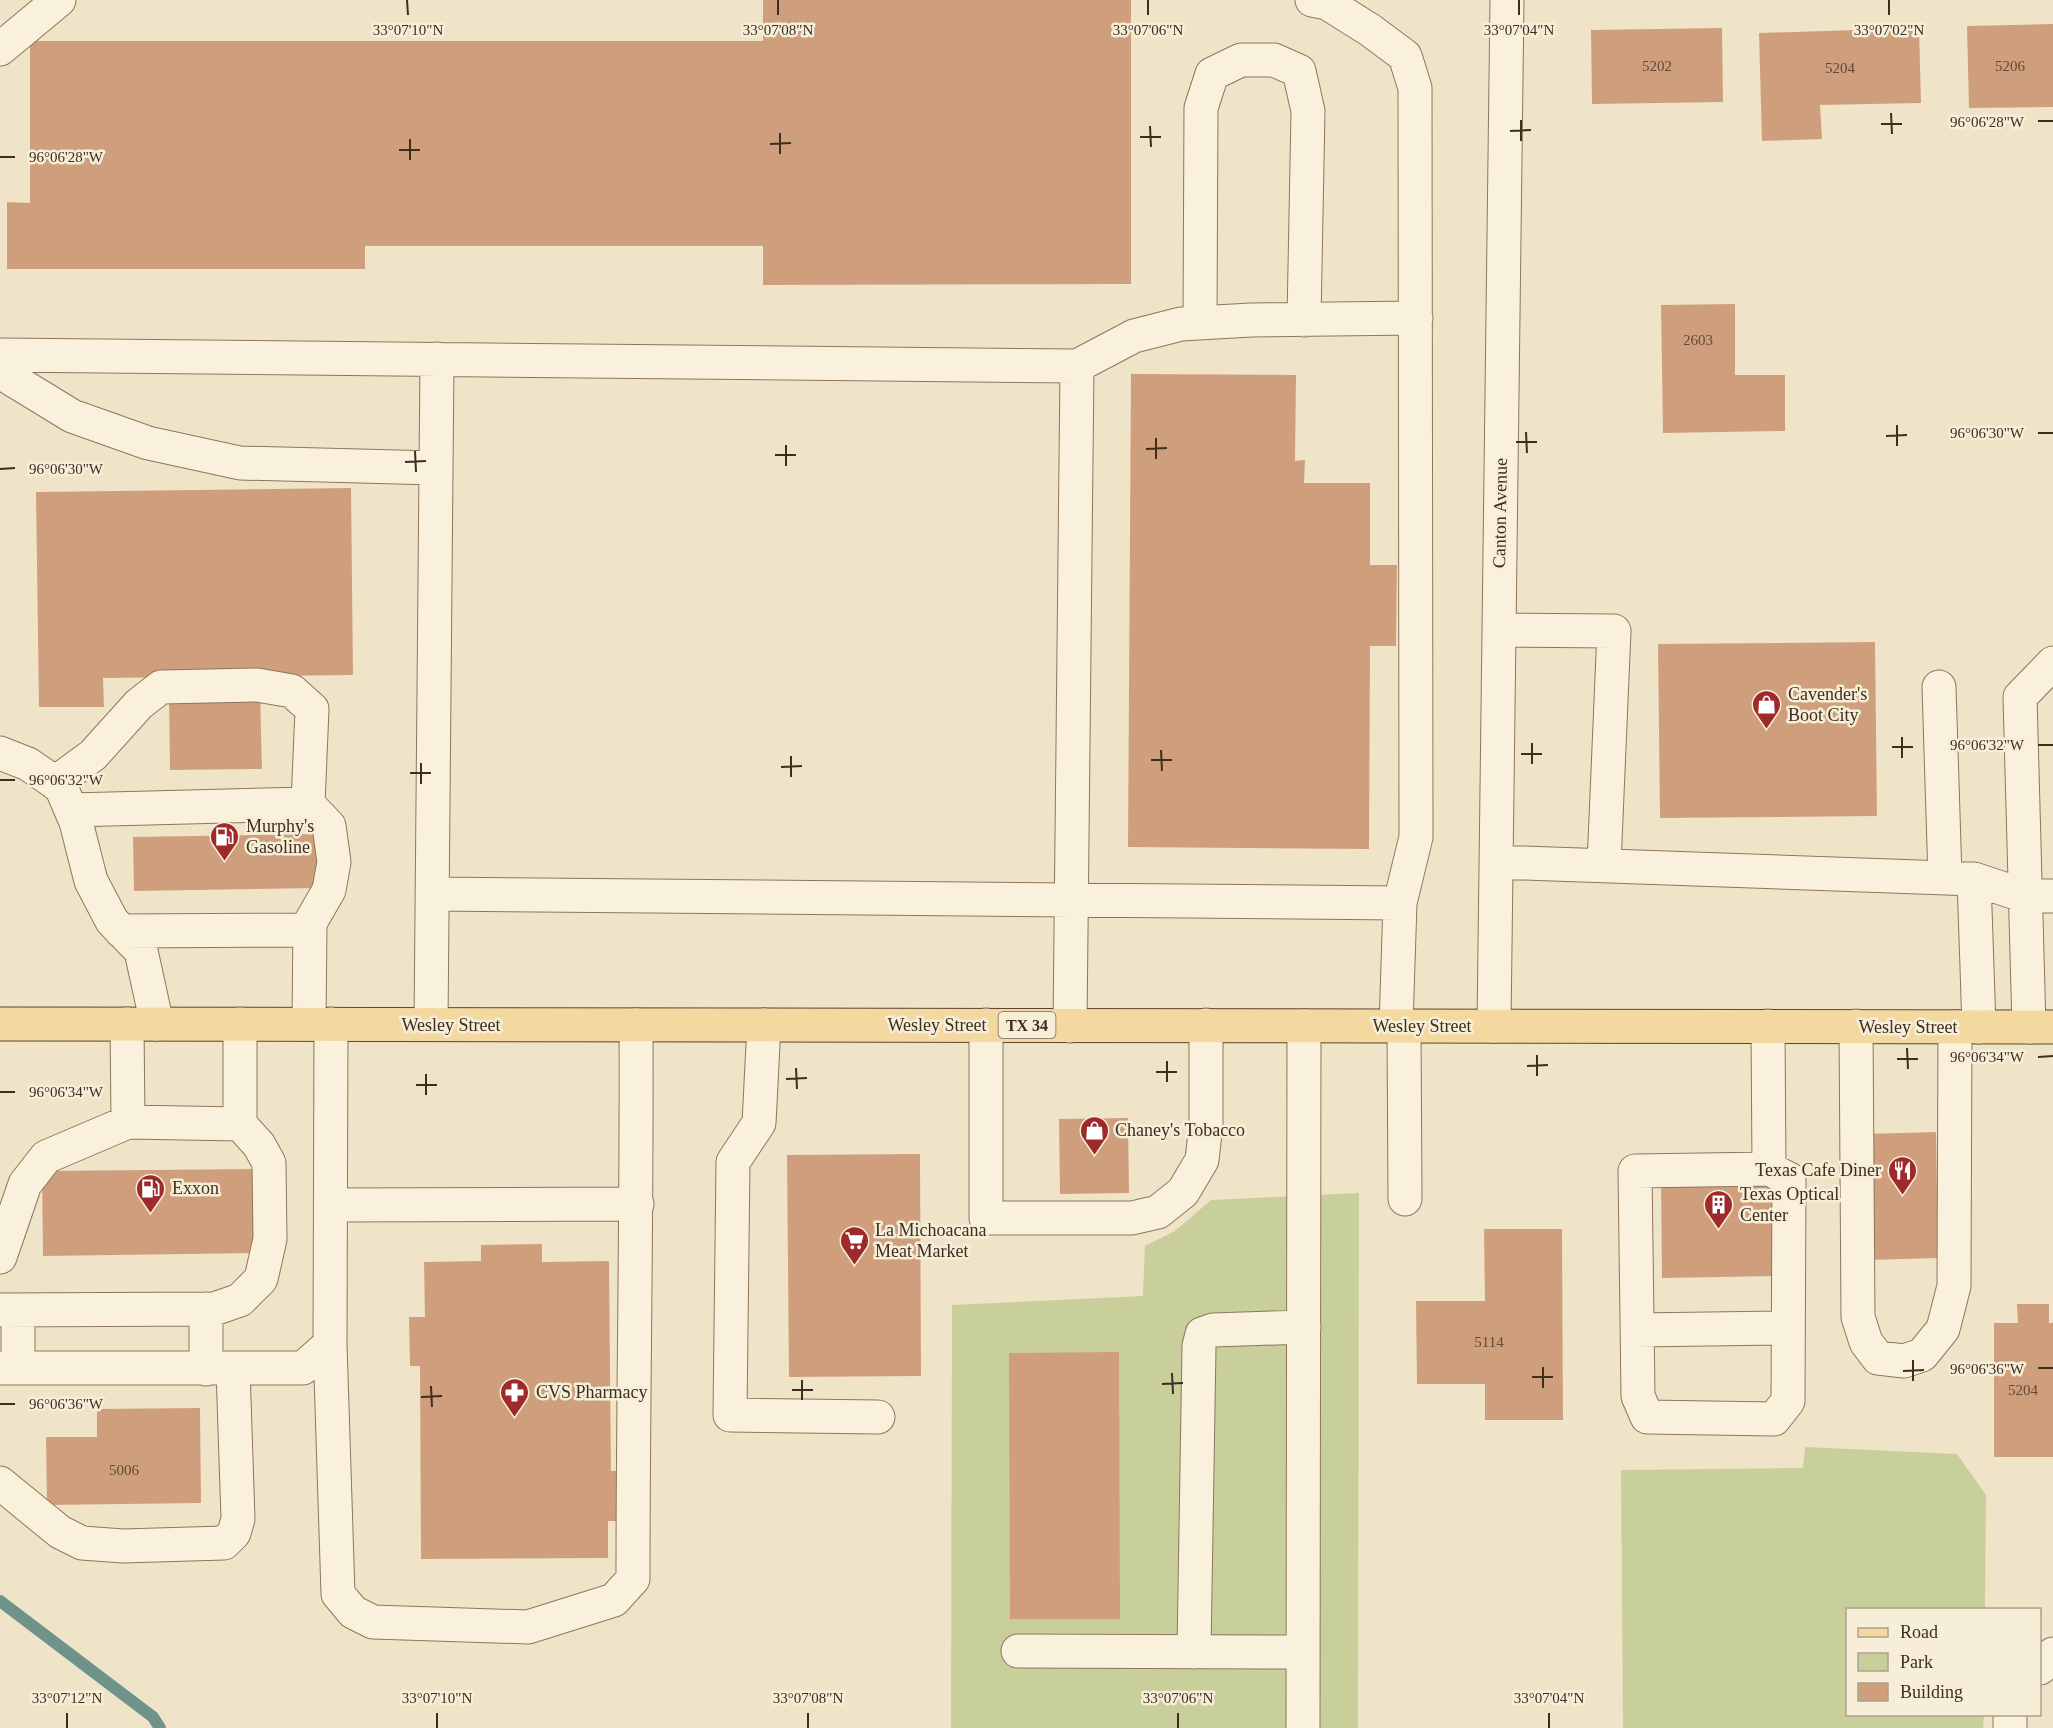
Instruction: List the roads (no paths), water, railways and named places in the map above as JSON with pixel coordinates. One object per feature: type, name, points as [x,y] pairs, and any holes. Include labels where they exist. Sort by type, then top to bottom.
[{"type":"main road","name":"Wesley Street","points":[[0,1024],[2041,1027]]},
{"type":"street","points":[[0,49],[59,0]]},
{"type":"street","points":[[1312,0],[1327,3],[1370,30],[1405,56],[1415,88],[1416,837],[1400,903],[1400,1026],[1405,1199]]},
{"type":"street","name":"Canton Avenue","points":[[1494,1026],[1507,0]]},
{"type":"street","points":[[1200,323],[1201,108],[1212,74],[1241,60],[1274,60],[1299,71],[1308,111],[1304,320]]},
{"type":"street","points":[[0,355],[1077,366],[1134,336],[1181,324],[1416,318]]},
{"type":"street","points":[[431,1024],[437,359]]},
{"type":"street","points":[[1070,1026],[1077,366]]},
{"type":"street","points":[[0,372],[72,416],[148,443],[240,463],[436,468]]},
{"type":"street","points":[[1499,630],[1614,631],[1604,865]]},
{"type":"street","points":[[2041,1027],[2039,896],[2020,697],[2053,663]]},
{"type":"street","points":[[63,796],[93,755],[139,704],[161,687],[257,685],[292,691],[312,710],[308,804]]},
{"type":"street","points":[[1856,1026],[1858,1317],[1866,1342],[1878,1358],[1904,1361],[1922,1355],[1942,1329],[1954,1286],[1967,1027],[1959,879],[1939,687]]},
{"type":"street","points":[[0,753],[28,764],[63,796],[76,822],[91,880],[112,921],[141,951],[142,1024],[128,1122]]},
{"type":"street","points":[[63,796],[308,804],[329,826],[334,862],[329,890],[310,923],[310,930],[320,1024],[331,1205],[330,1344],[338,1594],[353,1612],[373,1622],[528,1627],[614,1600],[633,1579],[634,1312],[637,1204],[636,1025]]},
{"type":"street","points":[[1496,862],[1959,879],[2039,896]]},
{"type":"street","points":[[432,894],[1400,903]]},
{"type":"street","points":[[121,930],[310,930]]},
{"type":"street","points":[[240,1024],[240,1124],[259,1145],[269,1163],[270,1239],[261,1279],[240,1300],[206,1310],[9,1310],[9,1368],[303,1368],[330,1344]]},
{"type":"street","points":[[764,1025],[759,1122],[733,1162],[730,1415],[878,1417]]},
{"type":"street","points":[[986,1025],[986,1218],[1132,1218],[1158,1212],[1183,1192],[1202,1160],[1206,1124],[1206,1026]]},
{"type":"street","points":[[1303,1728],[1304,1026]]},
{"type":"street","points":[[1768,1026],[1769,1169]]},
{"type":"street","points":[[0,1257],[26,1184],[46,1157],[128,1122],[240,1124]]},
{"type":"street","points":[[1769,1169],[1789,1179],[1788,1401],[1774,1419],[1647,1417],[1638,1396],[1635,1171],[1769,1169]]},
{"type":"street","points":[[331,1205],[637,1204]]},
{"type":"street","points":[[0,1483],[60,1532],[82,1543],[123,1545],[224,1543],[234,1533],[238,1519],[219,1369],[206,1310]]},
{"type":"street","points":[[1194,1652],[1199,1346],[1202,1334],[1213,1329],[1304,1327]]},
{"type":"street","points":[[1637,1330],[1788,1328]]},
{"type":"street","points":[[1018,1651],[1303,1652]]},
{"type":"street","points":[[2041,1667],[2053,1654]]},
{"type":"waterway","points":[[0,1601],[153,1717],[160,1728]]},
{"type":"place","name":"Cavender's Boot City","points":[[1767,730]]},
{"type":"place","name":"Murphy's Gasoline","points":[[225,862]]},
{"type":"place","name":"Chaney's Tobacco","points":[[1094,1156]]},
{"type":"place","name":"Texas Cafe Diner","points":[[1902,1196]]},
{"type":"place","name":"Exxon","points":[[151,1214]]},
{"type":"place","name":"Texas Optical Center","points":[[1719,1230]]},
{"type":"place","name":"La Michoacana Meat Market","points":[[854,1266]]},
{"type":"place","name":"CVS Pharmacy","points":[[515,1418]]}]
